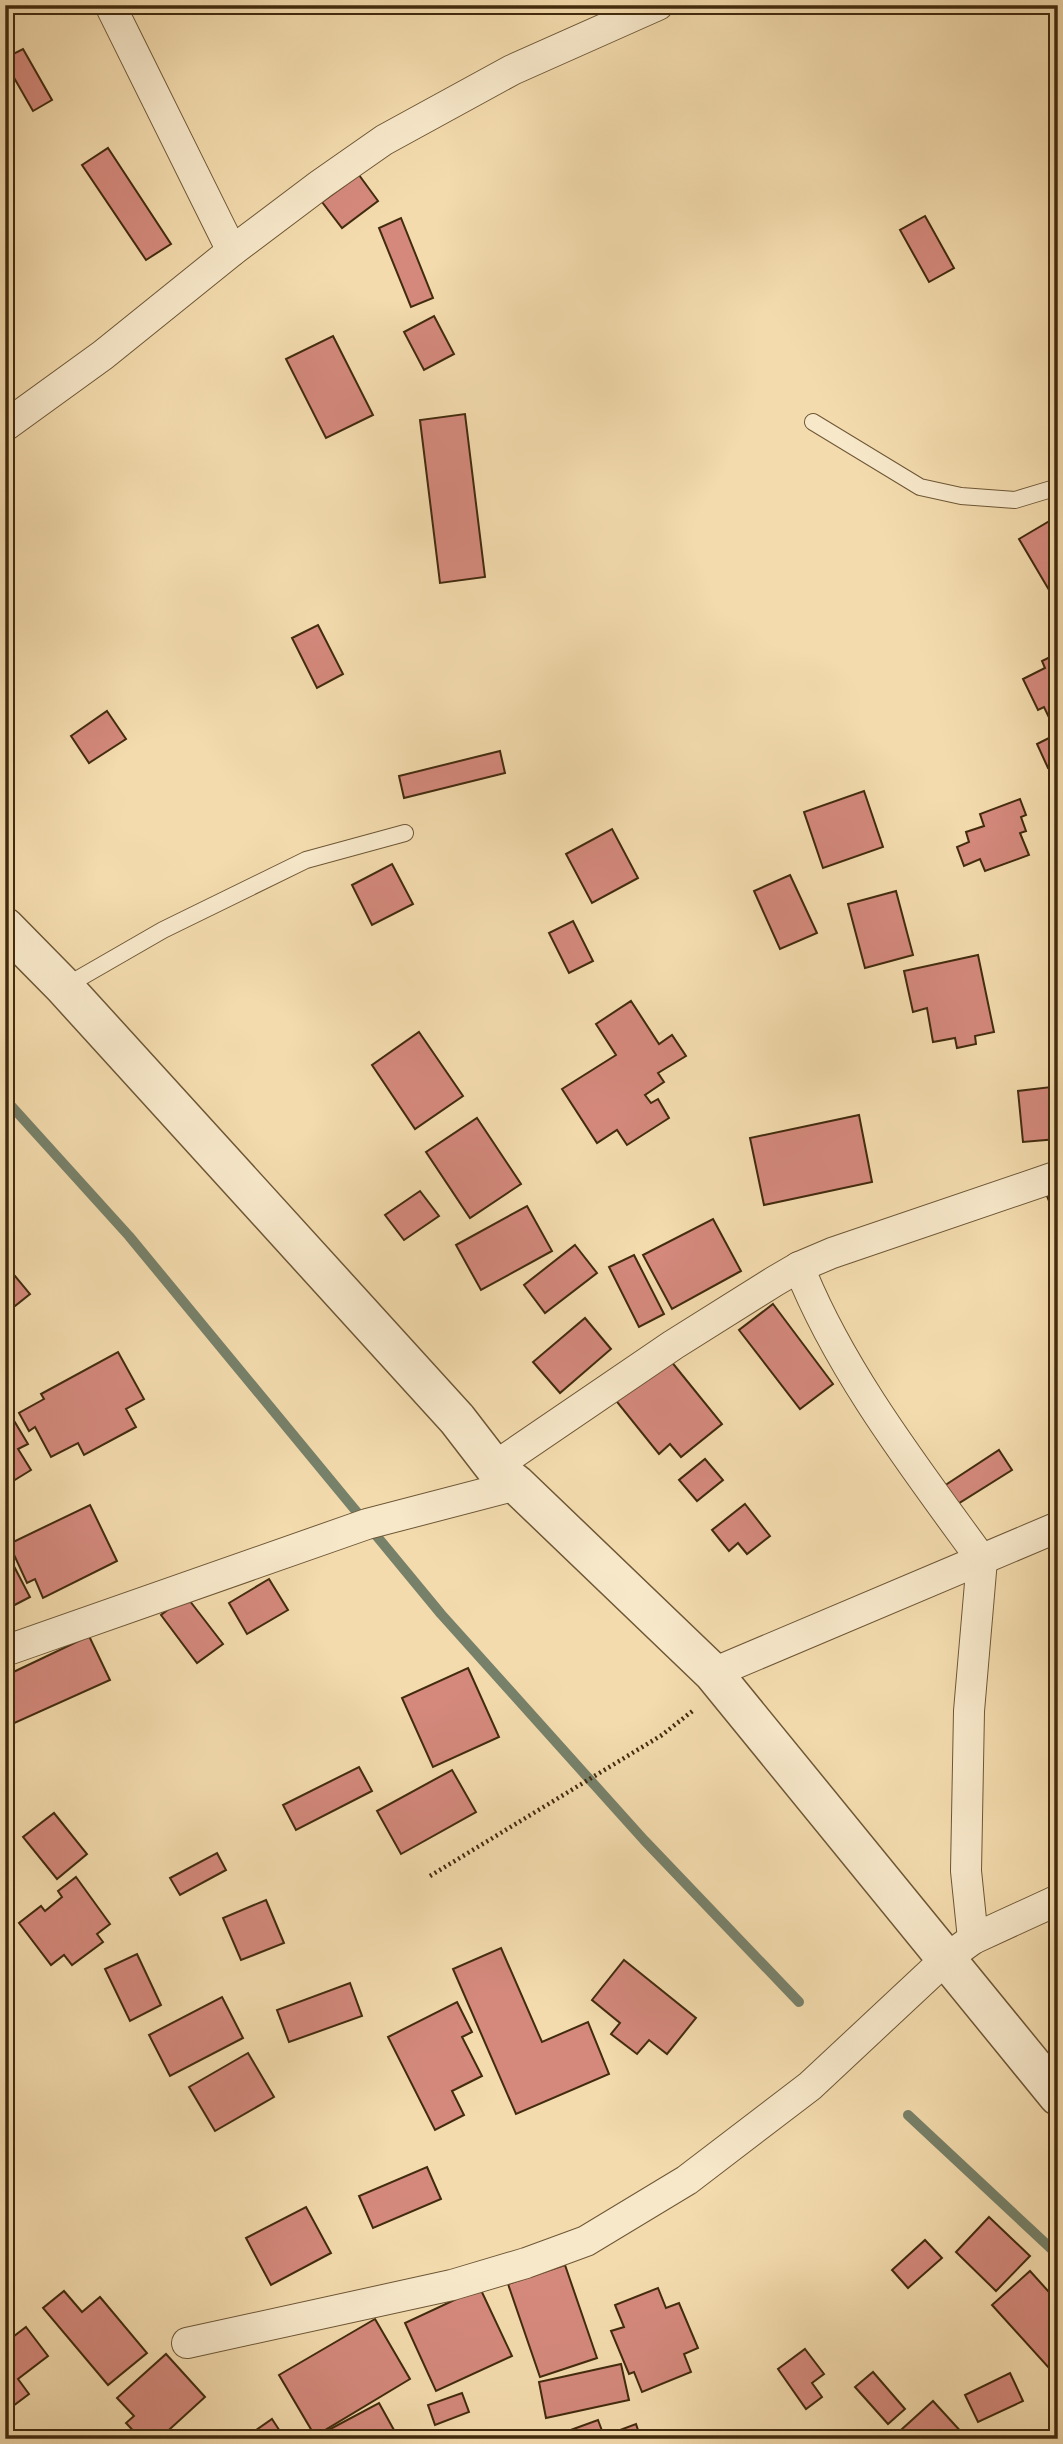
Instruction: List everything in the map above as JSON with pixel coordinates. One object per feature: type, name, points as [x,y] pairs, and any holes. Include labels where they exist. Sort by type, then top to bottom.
[{"type":"street","points":[[110,5],[232,251]]},
{"type":"street","points":[[5,426],[103,355],[232,251],[384,140],[512,70],[657,5]]},
{"type":"street","points":[[5,927],[64,987],[457,1419],[505,1476],[717,1678],[960,1948],[1058,2096]]},
{"type":"street","points":[[5,1651],[505,1476],[673,1345],[799,1267],[832,1253],[1058,1176]]},
{"type":"street","points":[[799,1267],[816,1311],[896,1441],[982,1560],[969,1711],[966,1871],[960,1948]]},
{"type":"street","points":[[717,1678],[1058,1527]]},
{"type":"street","points":[[187,2343],[452,2285],[527,2263],[586,2241],[687,2180],[810,2086],[960,1948],[1058,1900]]},
{"type":"lane","points":[[813,422],[920,487],[961,496],[1015,499],[1058,487]]},
{"type":"lane","points":[[64,987],[163,930],[306,860],[405,834]]},
{"type":"path","points":[[430,1876],[663,1735],[710,1697],[717,1678]]},
{"type":"building","points":[[23,49],[52,100],[33,111],[5,62],[5,58]]},
{"type":"building","points":[[108,148],[171,244],[146,260],[82,165]]},
{"type":"building","points":[[359,175],[378,201],[342,228],[322,202]]},
{"type":"building","points":[[925,216],[954,268],[929,282],[900,230]]},
{"type":"building","points":[[401,218],[433,298],[411,307],[379,228]]},
{"type":"building","points":[[434,316],[454,354],[424,370],[404,332]]},
{"type":"building","points":[[333,336],[373,415],[326,438],[286,359]]},
{"type":"building","points":[[465,414],[485,577],[440,583],[420,420]]},
{"type":"building","points":[[1058,516],[1058,585],[1049,590],[1019,539]]},
{"type":"building","points":[[318,625],[343,674],[317,688],[292,638]]},
{"type":"building","points":[[1058,653],[1058,763],[1048,768],[1037,744],[1057,734],[1044,707],[1038,710],[1023,679],[1045,668],[1042,661]]},
{"type":"building","points":[[107,711],[126,739],[89,763],[71,736]]},
{"type":"building","points":[[500,751],[505,773],[404,798],[399,776]]},
{"type":"building","points":[[864,791],[883,847],[823,868],[804,812]]},
{"type":"building","points":[[1020,799],[1026,815],[1021,817],[1026,831],[1020,833],[1029,855],[985,871],[980,859],[964,866],[957,847],[969,842],[966,832],[984,826],[980,814]]},
{"type":"building","points":[[612,829],[638,878],[592,903],[566,854]]},
{"type":"building","points":[[392,864],[413,904],[372,925],[352,885]]},
{"type":"building","points":[[790,875],[817,933],[780,949],[754,891]]},
{"type":"building","points":[[896,891],[913,955],[865,968],[848,904]]},
{"type":"building","points":[[573,921],[593,961],[569,973],[549,933]]},
{"type":"building","points":[[978,955],[994,1032],[975,1036],[976,1044],[957,1048],[955,1038],[933,1042],[927,1008],[913,1012],[904,971]]},
{"type":"building","points":[[631,1001],[659,1044],[672,1035],[686,1056],[658,1073],[664,1082],[645,1095],[651,1103],[658,1099],[669,1118],[627,1145],[617,1130],[597,1143],[562,1089],[616,1055],[596,1024]]},
{"type":"building","points":[[419,1032],[463,1096],[415,1129],[372,1065]]},
{"type":"building","points":[[1051,1087],[1057,1139],[1023,1142],[1018,1091]]},
{"type":"building","points":[[859,1115],[872,1182],[764,1205],[750,1138]]},
{"type":"building","points":[[477,1118],[521,1184],[470,1218],[426,1152]]},
{"type":"building","points":[[1058,1186],[1058,1223],[1045,1191]]},
{"type":"building","points":[[420,1191],[439,1216],[404,1240],[385,1215]]},
{"type":"building","points":[[527,1206],[552,1251],[481,1290],[456,1245]]},
{"type":"building","points":[[713,1219],[741,1271],[672,1309],[643,1255]]},
{"type":"building","points":[[575,1245],[597,1273],[545,1313],[524,1285]]},
{"type":"building","points":[[634,1255],[664,1314],[639,1327],[609,1267]]},
{"type":"building","points":[[5,1264],[30,1294],[5,1314]]},
{"type":"building","points":[[773,1304],[833,1384],[800,1409],[739,1330]]},
{"type":"building","points":[[585,1318],[611,1349],[560,1393],[533,1362]]},
{"type":"building","points":[[118,1352],[144,1399],[126,1409],[136,1427],[84,1455],[78,1443],[51,1457],[35,1427],[29,1431],[19,1413],[44,1399],[41,1394]]},
{"type":"building","points":[[666,1355],[722,1424],[681,1457],[670,1444],[659,1454],[613,1397]]},
{"type":"building","points":[[10,1414],[28,1444],[18,1449],[31,1470],[5,1486],[5,1417]]},
{"type":"building","points":[[999,1450],[1012,1470],[956,1505],[944,1486]]},
{"type":"building","points":[[705,1459],[723,1480],[697,1501],[679,1480]]},
{"type":"building","points":[[745,1504],[770,1536],[747,1554],[738,1543],[729,1551],[712,1530]]},
{"type":"building","points":[[90,1505],[117,1561],[43,1598],[35,1579],[27,1583],[9,1544]]},
{"type":"building","points":[[5,1549],[30,1597],[5,1610]]},
{"type":"building","points":[[269,1579],[288,1610],[247,1634],[229,1603]]},
{"type":"building","points":[[186,1596],[223,1644],[197,1663],[161,1615]]},
{"type":"building","points":[[89,1636],[110,1680],[10,1725],[5,1714],[5,1676]]},
{"type":"building","points":[[468,1668],[499,1737],[433,1767],[402,1698]]},
{"type":"building","points":[[359,1767],[372,1791],[296,1830],[283,1805]]},
{"type":"building","points":[[452,1770],[476,1812],[401,1854],[377,1811]]},
{"type":"building","points":[[54,1813],[87,1854],[57,1879],[23,1837]]},
{"type":"building","points":[[217,1853],[226,1870],[180,1895],[170,1878]]},
{"type":"building","points":[[76,1877],[110,1924],[97,1934],[103,1942],[72,1965],[64,1955],[51,1965],[19,1923],[41,1906],[45,1911],[62,1897],[58,1891]]},
{"type":"building","points":[[266,1900],[284,1943],[241,1960],[223,1918]]},
{"type":"building","points":[[501,1948],[542,2042],[588,2022],[609,2074],[516,2114],[453,1969]]},
{"type":"building","points":[[137,1954],[161,2005],[130,2021],[105,1969]]},
{"type":"building","points":[[624,1960],[696,2018],[667,2054],[649,2040],[637,2054],[611,2034],[620,2023],[592,2000]]},
{"type":"building","points":[[350,1983],[362,2016],[289,2042],[277,2010]]},
{"type":"building","points":[[222,1997],[243,2038],[170,2076],[149,2035]]},
{"type":"building","points":[[457,2002],[472,2032],[462,2037],[482,2076],[452,2091],[464,2115],[435,2130],[388,2037]]},
{"type":"building","points":[[248,2053],[274,2097],[215,2131],[189,2087]]},
{"type":"building","points":[[427,2167],[441,2199],[373,2228],[359,2196]]},
{"type":"building","points":[[306,2207],[331,2253],[271,2285],[246,2238]]},
{"type":"building","points":[[989,2217],[1030,2256],[996,2291],[956,2252]]},
{"type":"building","points":[[925,2240],[942,2258],[908,2288],[892,2270]]},
{"type":"building","points":[[565,2265],[597,2358],[540,2377],[508,2284]]},
{"type":"building","points":[[1030,2271],[1058,2302],[1058,2378],[992,2305]]},
{"type":"building","points":[[480,2288],[512,2356],[436,2391],[405,2323]]},
{"type":"building","points":[[658,2288],[666,2308],[679,2303],[698,2348],[684,2354],[691,2372],[642,2392],[634,2372],[629,2374],[611,2331],[624,2327],[615,2305]]},
{"type":"building","points":[[64,2291],[82,2312],[100,2297],[147,2353],[108,2385],[43,2308]]},
{"type":"building","points":[[375,2319],[410,2379],[315,2436],[279,2375]]},
{"type":"building","points":[[26,2327],[48,2356],[18,2379],[29,2394],[5,2412],[5,2343]]},
{"type":"building","points":[[805,2349],[824,2374],[812,2383],[822,2397],[806,2409],[778,2369]]},
{"type":"building","points":[[166,2354],[205,2397],[159,2439],[141,2439],[126,2423],[134,2416],[117,2398]]},
{"type":"building","points":[[621,2364],[629,2400],[546,2418],[539,2382]]},
{"type":"building","points":[[873,2372],[905,2409],[888,2424],[855,2387]]},
{"type":"building","points":[[1010,2373],[1023,2401],[978,2422],[965,2395]]},
{"type":"building","points":[[462,2393],[469,2412],[435,2425],[428,2405]]},
{"type":"building","points":[[933,2401],[964,2435],[960,2439],[891,2439]]},
{"type":"building","points":[[379,2403],[399,2439],[321,2439],[319,2435]]},
{"type":"building","points":[[272,2419],[285,2439],[243,2439]]},
{"type":"building","points":[[598,2420],[604,2436],[636,2424],[641,2439],[558,2439],[557,2435]]},
{"type":"waterway","points":[[5,1099],[129,1236],[441,1614],[644,1840],[799,2002]]},
{"type":"waterway","points":[[908,2115],[1058,2255]]}]
